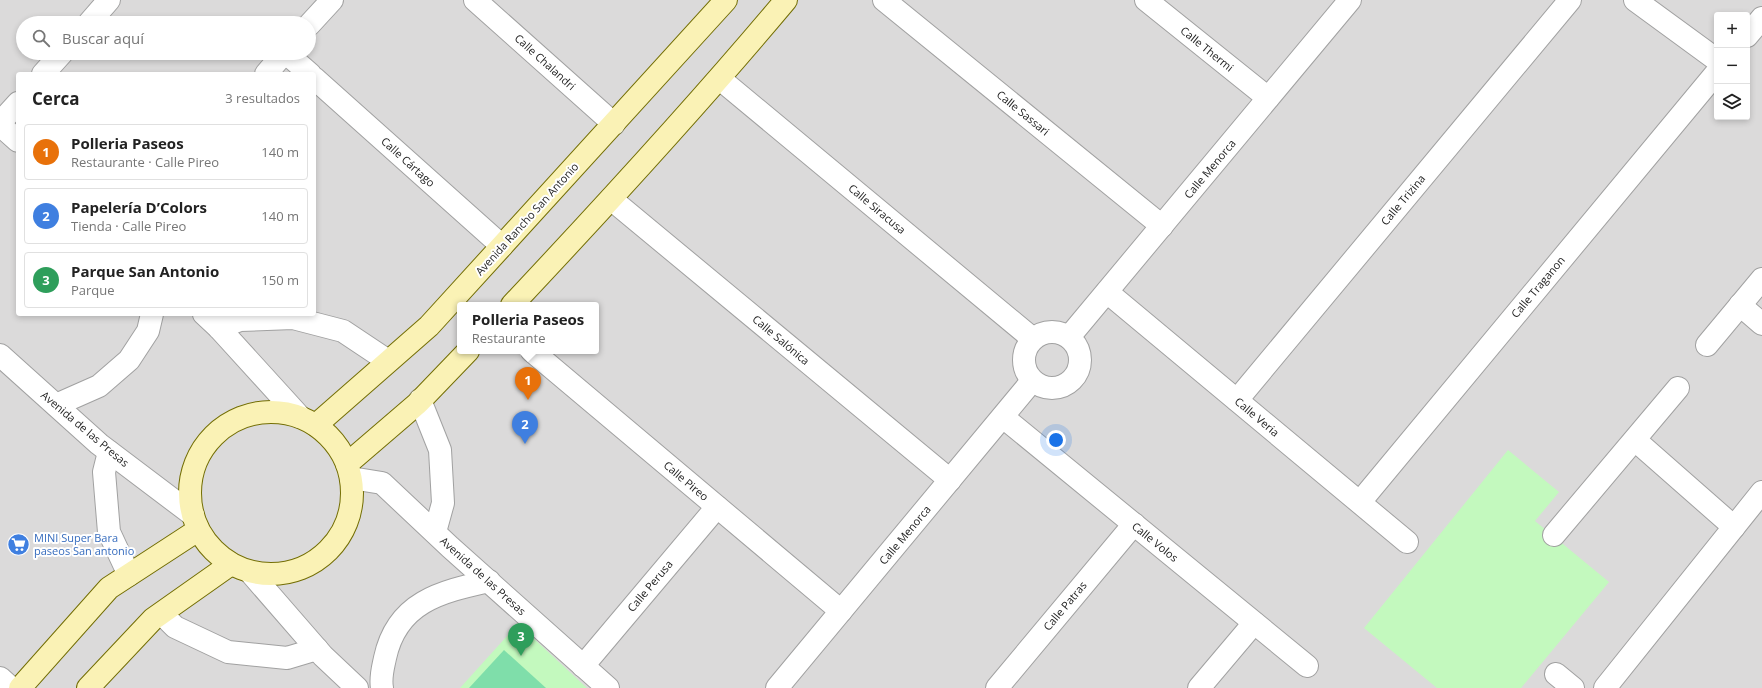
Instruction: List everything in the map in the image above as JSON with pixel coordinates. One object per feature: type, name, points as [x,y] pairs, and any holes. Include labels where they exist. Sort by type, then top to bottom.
[{"type":"street","points":[[95,16],[109,0]]},
{"type":"street","points":[[316,17],[332,0]]},
{"type":"street","name":"Calle Chalandri","points":[[475,0],[614,124]]},
{"type":"street","points":[[515,302],[720,79],[786,0]]},
{"type":"street","name":"Calle Sassari","points":[[884,0],[1162,226]]},
{"type":"street","name":"Calle Thermi","points":[[1146,0],[1268,98]]},
{"type":"street","name":"Calle Menorca","points":[[1069,337],[1350,0]]},
{"type":"street","name":"Calle Trizina","points":[[1237,400],[1570,0]]},
{"type":"street","points":[[1635,0],[1714,58]]},
{"type":"street","name":"Avenida Rancho San Antonio","points":[[308,421],[388,361],[429,326],[614,124],[722,1]]},
{"type":"street","points":[[1750,32],[1762,18]]},
{"type":"street","points":[[45,72],[56,60]]},
{"type":"street","points":[[268,72],[279,60]]},
{"type":"street","points":[[293,60],[308,72]]},
{"type":"street","name":"Calle Traganon","points":[[1360,502],[1714,76]]},
{"type":"street","name":"Calle Siracusa","points":[[720,79],[1033,339]]},
{"type":"street","name":"Calle Cártago","points":[[316,80],[502,246]]},
{"type":"street","points":[[16,105],[0,124],[16,139]]},
{"type":"street","name":"Calle Salónica","points":[[611,199],[950,480]]},
{"type":"street","points":[[1707,346],[1762,279]]},
{"type":"street","name":"Calle Veria","points":[[1107,292],[1407,542]]},
{"type":"street","points":[[1740,305],[1762,324]]},
{"type":"street","points":[[56,405],[99,386],[129,360],[148,331],[152,316]]},
{"type":"street","points":[[211,321],[293,318],[343,331],[388,361]]},
{"type":"street","points":[[88,688],[153,620],[162,614],[241,568],[268,574],[285,573],[302,568],[317,560],[330,548],[342,533],[349,515],[352,496],[349,471],[340,449],[329,436],[308,421],[211,321]]},
{"type":"street","points":[[1051,332],[1061,333],[1069,337],[1080,352],[1079,370],[1074,378],[1067,385],[1058,388],[1040,386],[1032,381],[1027,374],[1024,364],[1024,355],[1033,339],[1042,334],[1051,332]]},
{"type":"street","points":[[349,471],[465,354]]},
{"type":"street","name":"Calle Pireo","points":[[536,354],[840,612]]},
{"type":"street","name":"Avenida de las Presas","points":[[3,364],[56,405],[109,452],[195,522]]},
{"type":"street","name":"Calle Menorca","points":[[777,688],[1032,381]]},
{"type":"street","points":[[1554,535],[1678,388]]},
{"type":"street","points":[[420,400],[440,450],[443,503],[435,532]]},
{"type":"street","points":[[308,421],[276,411],[251,414],[228,424],[212,438],[198,457],[191,476],[190,496],[195,522],[212,549],[241,568],[317,650],[357,688]]},
{"type":"street","name":"Calle Volos","points":[[1003,417],[1307,666]]},
{"type":"street","points":[[1635,440],[1734,527]]},
{"type":"street","points":[[109,452],[104,472],[109,532],[129,576]]},
{"type":"street","name":"Avenida de las Presas","points":[[349,471],[382,483],[488,581],[608,688]]},
{"type":"street","points":[[1605,688],[1762,492]]},
{"type":"street","name":"Calle Perusa","points":[[583,666],[717,507]]},
{"type":"street","points":[[20,688],[109,588],[129,576],[195,522]]},
{"type":"street","name":"Calle Patras","points":[[997,688],[1134,524]]},
{"type":"street","points":[[382,688],[381,680],[388,646],[404,617],[423,602],[452,589],[488,581]]},
{"type":"street","points":[[162,614],[175,627],[228,652],[287,658],[317,650]]},
{"type":"street","points":[[1199,688],[1254,623]]},
{"type":"street","points":[[1556,674],[1573,688]]},
{"type":"street","points":[[0,678],[11,688]]},
{"type":"shaded area","points":[[0,0],[1762,0],[1762,688],[0,688]]},
{"type":"green space","points":[[1508,450],[1559,492],[1535,521],[1609,582],[1521,688],[1437,688],[1364,628]]},
{"type":"green space","points":[[518,624],[587,688],[460,688]]},
{"type":"green space","points":[[504,650],[546,688],[469,688]]},
{"type":"place","name":"Polleria Paseos","points":[[528,400]]},
{"type":"place","name":"Papelería D’Colors","points":[[525,444]]},
{"type":"place","name":"MINI Super Bara paseos San antonio","points":[[19,544]]},
{"type":"place","name":"Parque San Antonio","points":[[521,656]]}]
